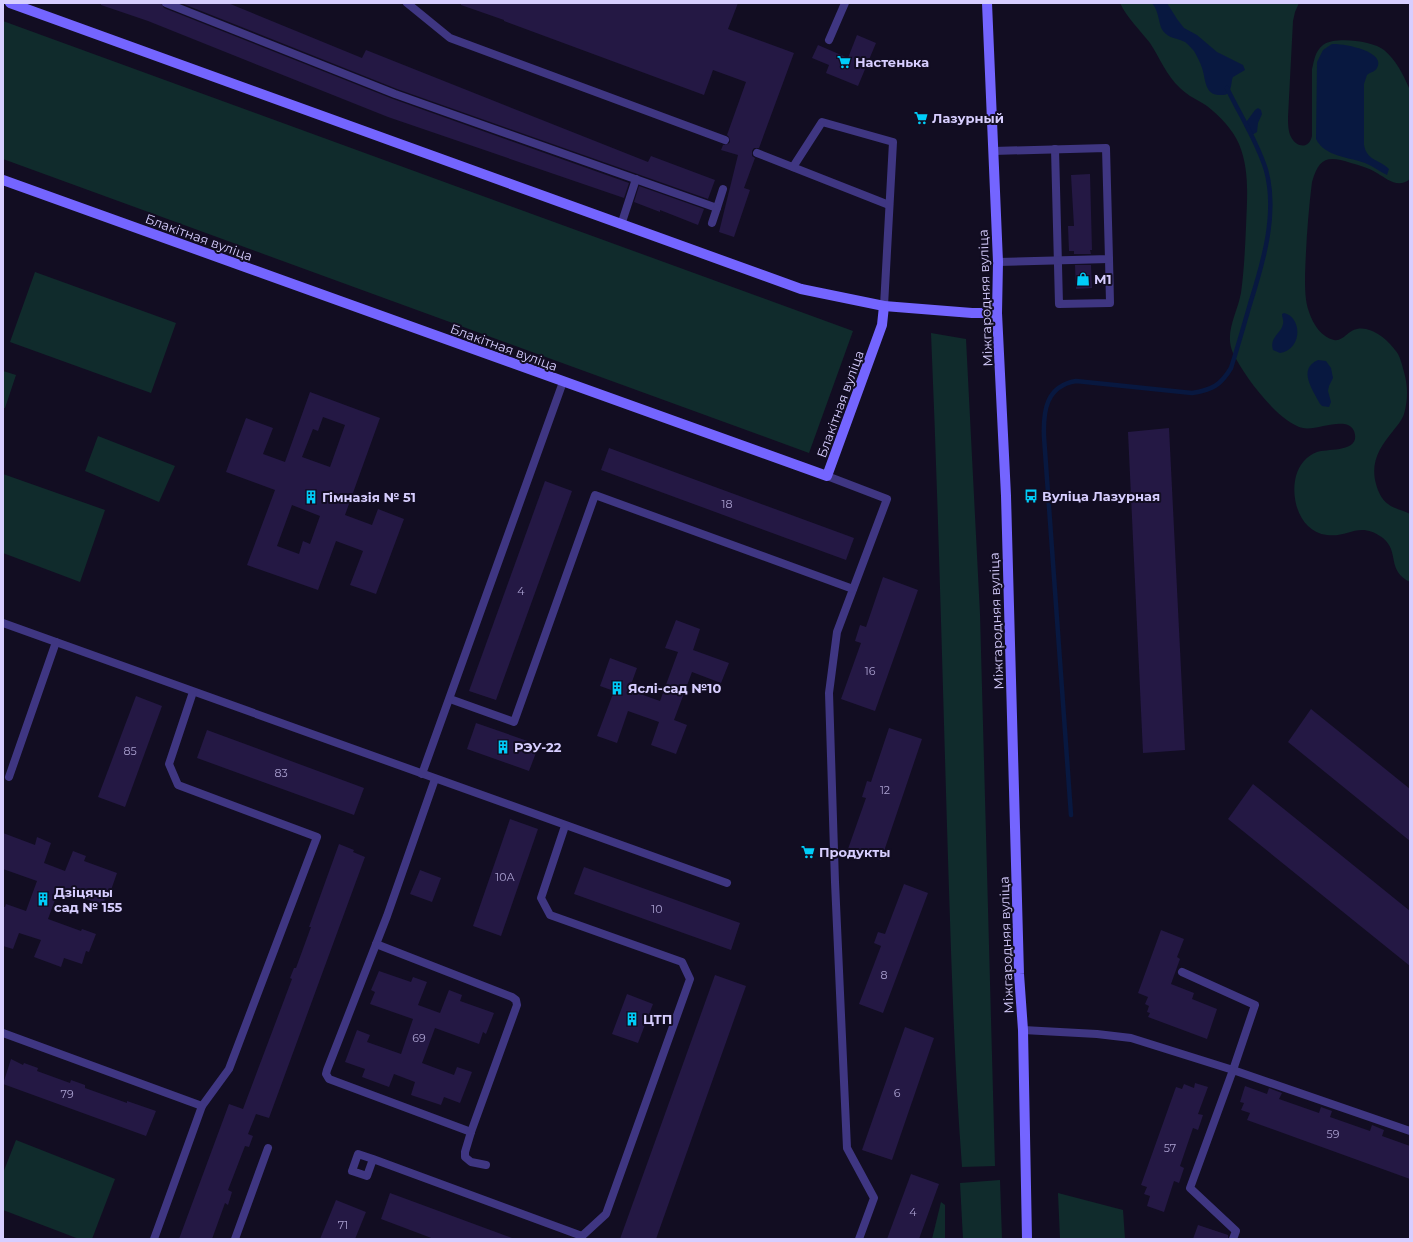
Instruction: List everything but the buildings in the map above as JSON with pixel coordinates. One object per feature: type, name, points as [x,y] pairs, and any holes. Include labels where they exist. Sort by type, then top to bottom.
[{"type":"street","points":[[10,3],[801,289],[884,306],[972,313],[997,313]]},
{"type":"street","name":"Міжгародняя вуліца","points":[[987,3],[998,262],[997,313],[1006,496],[1019,966],[1023,1030],[1027,1239]]},
{"type":"street","name":"Блакітная вуліца","points":[[3,180],[828,476],[882,325],[884,306]]},
{"type":"lane","points":[[166,3],[395,94],[717,208]]},
{"type":"lane","points":[[406,3],[450,38],[725,140]]},
{"type":"lane","points":[[830,40],[845,3]]},
{"type":"lane","points":[[793,167],[822,122],[893,142],[884,306]]},
{"type":"lane","points":[[993,151],[1055,149],[1106,148],[1110,303],[1059,304],[1055,149]]},
{"type":"lane","points":[[757,153],[889,205]]},
{"type":"lane","points":[[621,225],[636,179]]},
{"type":"lane","points":[[712,223],[723,189]]},
{"type":"lane","points":[[998,262],[1109,259]]},
{"type":"lane","points":[[422,774],[563,382]]},
{"type":"lane","points":[[828,476],[887,499],[837,632],[829,693],[835,882],[847,1148],[874,1198],[859,1239]]},
{"type":"lane","points":[[450,699],[514,722],[595,495],[853,589]]},
{"type":"lane","points":[[3,623],[727,883]]},
{"type":"lane","points":[[9,777],[56,642]]},
{"type":"lane","points":[[154,1239],[202,1106],[229,1069],[317,837],[178,785],[169,764],[193,692]]},
{"type":"lane","points":[[435,779],[387,916],[326,1074],[329,1079],[471,1132]]},
{"type":"lane","points":[[373,1160],[581,1238],[606,1214],[690,979],[682,962],[550,915],[541,898],[565,826]]},
{"type":"lane","points":[[376,944],[512,997],[516,1000],[517,1005],[465,1152],[465,1157],[471,1162],[486,1165]]},
{"type":"lane","points":[[1182,972],[1256,1005],[1190,1188],[1236,1230],[1233,1239]]},
{"type":"lane","points":[[1023,1030],[1097,1034],[1132,1038],[1233,1070],[1410,1131]]},
{"type":"lane","points":[[3,1033],[202,1106]]},
{"type":"lane","points":[[235,1239],[268,1148]]},
{"type":"green space","points":[[1120,3],[1299,3],[1293,21],[1288,127],[1293,140],[1302,146],[1308,143],[1312,136],[1312,69],[1314,59],[1320,47],[1329,42],[1345,40],[1372,44],[1384,50],[1399,68],[1409,88],[1411,98],[1410,179],[1401,183],[1393,182],[1367,168],[1336,159],[1325,160],[1321,163],[1312,182],[1307,229],[1305,281],[1308,308],[1313,321],[1321,333],[1329,338],[1337,340],[1343,338],[1351,331],[1357,329],[1368,329],[1378,334],[1388,342],[1397,352],[1401,360],[1407,388],[1404,414],[1401,421],[1384,443],[1377,455],[1374,476],[1383,500],[1393,507],[1410,514],[1410,582],[1398,572],[1388,543],[1375,533],[1367,530],[1361,530],[1335,535],[1318,533],[1310,528],[1299,513],[1296,504],[1295,485],[1296,476],[1301,465],[1306,458],[1317,452],[1342,448],[1353,443],[1355,438],[1354,431],[1350,426],[1345,424],[1303,428],[1293,424],[1273,408],[1263,397],[1238,363],[1233,353],[1230,338],[1232,323],[1241,293],[1247,206],[1245,164],[1239,144],[1230,128],[1217,114],[1186,93],[1175,83],[1150,43],[1130,19]]},
{"type":"green space","points":[[3,21],[853,331],[809,453],[3,159]]},
{"type":"green space","points":[[35,272],[176,323],[151,393],[10,342]]},
{"type":"green space","points":[[931,333],[966,339],[980,614],[995,1166],[962,1167],[957,1098],[953,994]]},
{"type":"green space","points":[[3,371],[16,375],[5,408],[3,408]]},
{"type":"green space","points":[[98,436],[175,466],[159,502],[85,471]]},
{"type":"green space","points":[[3,474],[105,510],[80,582],[3,553]]},
{"type":"green space","points":[[16,1140],[115,1179],[92,1239],[79,1239],[3,1210],[3,1173]]},
{"type":"green space","points":[[1000,1180],[1002,1239],[963,1239],[960,1183]]},
{"type":"green space","points":[[1058,1193],[1123,1210],[1125,1239],[1060,1239]]},
{"type":"green space","points":[[941,1202],[945,1205],[945,1239],[932,1239]]},
{"type":"water","points":[[1152,3],[1167,3],[1184,28],[1197,35],[1217,52],[1243,65],[1245,70],[1233,77],[1230,90],[1227,94],[1215,95],[1211,93],[1205,82],[1201,66],[1194,51],[1185,42],[1165,34],[1160,25],[1155,7]]},
{"type":"water","points":[[1332,44],[1362,49],[1376,57],[1378,62],[1377,68],[1367,75],[1364,84],[1364,145],[1371,157],[1389,169],[1387,175],[1365,163],[1338,156],[1325,150],[1316,139],[1317,62],[1323,50]]},
{"type":"water","points":[[1258,108],[1261,110],[1262,114],[1258,123],[1257,132],[1252,135],[1247,131],[1244,125]]},
{"type":"water","points":[[1284,313],[1294,320],[1297,326],[1297,333],[1293,346],[1280,353],[1273,350],[1272,346],[1274,339],[1282,327],[1282,314]]},
{"type":"water","points":[[1318,360],[1326,361],[1331,368],[1333,378],[1328,391],[1331,402],[1329,407],[1322,406],[1320,404],[1308,380],[1308,369]]},
{"type":"waterway","points":[[1071,815],[1044,437],[1044,418],[1048,401],[1052,394],[1058,388],[1076,381],[1192,393],[1205,390],[1220,383],[1231,368],[1264,255],[1270,220],[1270,203],[1269,186],[1262,159],[1253,138],[1227,88]]},
{"type":"place","name":"Настенька","points":[[844,62]]},
{"type":"place","name":"Лазурный","points":[[921,118]]},
{"type":"place","name":"М1","points":[[1083,279]]},
{"type":"place","name":"Вуліца Лазурная","points":[[1031,496]]},
{"type":"place","name":"Гімназія № 51","points":[[311,497]]},
{"type":"place","name":"Яслі-сад №10","points":[[617,688]]},
{"type":"place","name":"РЭУ-22","points":[[503,747]]},
{"type":"place","name":"Продукты","points":[[808,852]]},
{"type":"place","name":"Дзіцячы сад № 155","points":[[43,899]]},
{"type":"place","name":"ЦТП","points":[[632,1019]]}]
